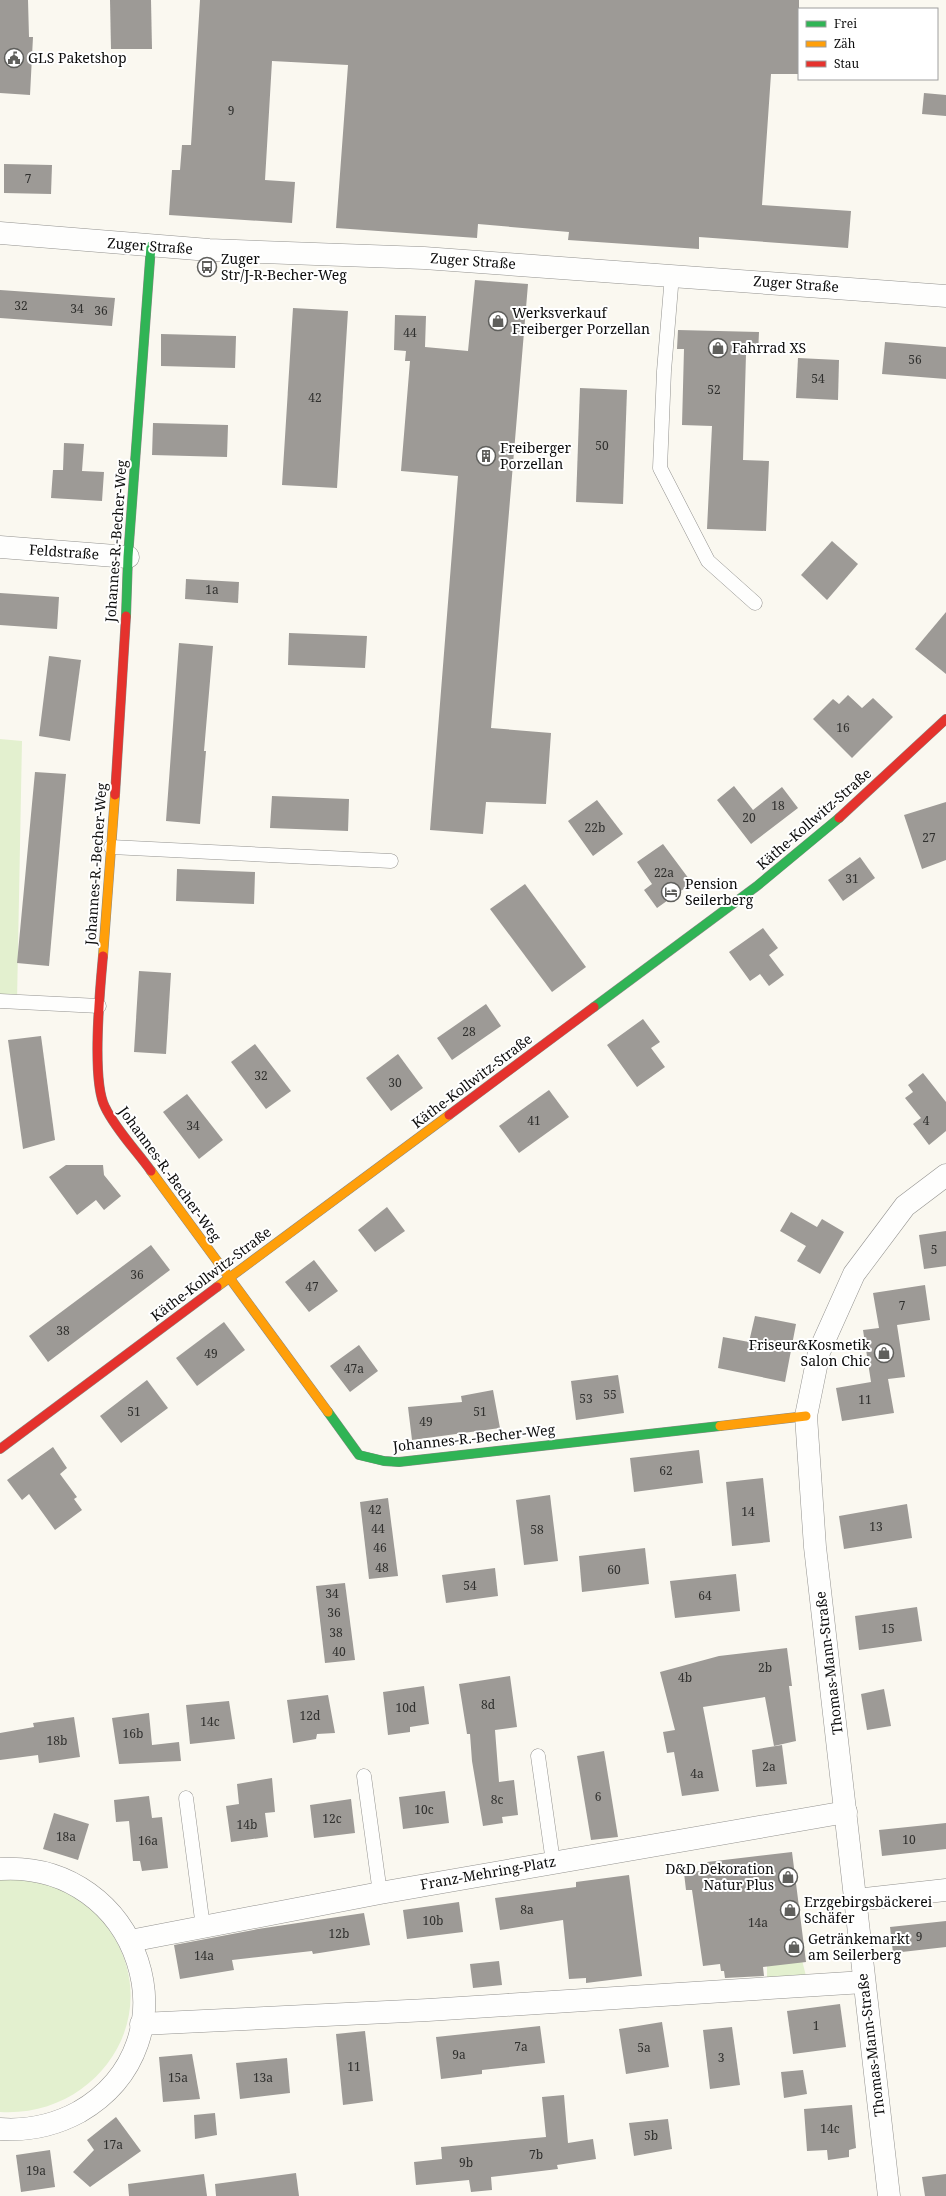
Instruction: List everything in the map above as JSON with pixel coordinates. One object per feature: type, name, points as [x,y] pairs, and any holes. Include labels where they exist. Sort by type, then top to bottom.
[{"type":"street","name":"Zuger Straße","points":[[0,233],[209,250],[424,258],[946,296]]},
{"type":"street","name":"Johannes-R.-Becher-Weg","points":[[151,246],[128,557],[122,700],[99,1006],[98,1081],[104,1106],[228,1278],[359,1455],[384,1461],[399,1462],[806,1416]]},
{"type":"street","name":"Feldstraße","points":[[0,547],[128,557]]},
{"type":"street","name":"Käthe-Kollwitz-Straße","points":[[0,1449],[757,886],[845,813],[946,719]]},
{"type":"street","name":"Thomas-Mann-Straße","points":[[889,2196],[815,1547],[806,1416],[819,1352],[854,1274],[905,1206],[946,1174]]},
{"type":"street","name":"Franz-Mehring-Platz","points":[[130,1941],[380,1892],[846,1812]]},
{"type":"street","points":[[0,1869],[16,1868],[46,1872],[88,1891],[110,1911],[130,1941],[142,1979],[144,2009],[142,2024],[135,2046],[126,2065],[108,2088],[86,2108],[46,2126],[16,2129],[0,2128]]},
{"type":"street","points":[[856,1900],[946,1890]]},
{"type":"street","points":[[142,2024],[436,2010],[864,1982]]},
{"type":"lane","points":[[672,275],[664,371],[660,468],[708,560],[755,603]]},
{"type":"lane","points":[[111,847],[391,860]]},
{"type":"lane","points":[[0,1001],[99,1006]]},
{"type":"lane","points":[[538,1756],[553,1862]]},
{"type":"lane","points":[[364,1776],[380,1892]]},
{"type":"lane","points":[[186,1798],[203,1927]]},
{"type":"green space","points":[[0,739],[22,741],[17,1002],[0,1001]]},
{"type":"green space","points":[[21,1876],[71,1892],[82,1899],[98,1914],[114,1937],[127,1969],[130,2001],[125,2031],[111,2059],[91,2082],[64,2099],[34,2110],[0,2112],[0,1877]]},
{"type":"green space","points":[[802,1960],[806,1976],[767,1979],[767,1964]]},
{"type":"building","points":[[0,0],[28,0],[29,37],[33,37],[30,95],[0,93]]},
{"type":"building","points":[[110,0],[151,0],[152,49],[111,49]]},
{"type":"building","points":[[200,0],[799,0],[798,74],[771,74],[762,205],[851,211],[848,248],[699,237],[699,249],[568,240],[569,232],[478,224],[477,238],[336,228],[348,65],[272,61],[265,180],[295,182],[292,223],[169,215],[172,170],[180,170],[182,145],[191,145]]},
{"type":"building","points":[[924,93],[946,95],[946,116],[922,114]]},
{"type":"building","points":[[4,164],[52,165],[51,194],[4,193]]},
{"type":"building","points":[[475,280],[528,284],[491,728],[551,733],[546,804],[486,802],[483,834],[430,830],[458,476],[401,471],[410,361],[405,361],[406,351],[394,350],[395,315],[426,316],[425,347],[468,351]]},
{"type":"building","points":[[0,290],[115,298],[112,326],[0,318]]},
{"type":"building","points":[[293,308],[348,311],[337,488],[282,485]]},
{"type":"building","points":[[678,330],[759,332],[758,354],[746,354],[743,460],[769,461],[766,531],[707,529],[712,426],[682,425],[684,349],[677,349]]},
{"type":"building","points":[[161,334],[236,336],[235,368],[161,366]]},
{"type":"building","points":[[885,342],[946,347],[946,379],[882,374]]},
{"type":"building","points":[[798,358],[839,360],[838,400],[796,398]]},
{"type":"building","points":[[580,388],[627,390],[623,504],[576,502]]},
{"type":"building","points":[[153,423],[228,425],[227,457],[152,455]]},
{"type":"building","points":[[64,443],[84,444],[82,471],[104,472],[102,501],[51,498],[53,470],[63,470]]},
{"type":"building","points":[[832,541],[858,564],[827,600],[801,575]]},
{"type":"building","points":[[186,579],[239,582],[238,603],[185,599]]},
{"type":"building","points":[[0,593],[59,597],[57,629],[0,625]]},
{"type":"building","points":[[946,612],[946,674],[915,649]]},
{"type":"building","points":[[289,633],[367,636],[365,668],[288,665]]},
{"type":"building","points":[[179,643],[213,646],[204,751],[206,751],[200,824],[166,821]]},
{"type":"building","points":[[49,656],[81,660],[70,741],[39,736]]},
{"type":"building","points":[[848,695],[862,708],[873,698],[893,717],[852,758],[813,719],[833,699],[839,704]]},
{"type":"building","points":[[35,772],[66,774],[49,966],[17,963]]},
{"type":"building","points":[[734,786],[753,810],[782,787],[798,808],[751,844],[717,800]]},
{"type":"building","points":[[272,796],[349,799],[348,831],[270,828]]},
{"type":"building","points":[[597,800],[623,834],[593,856],[568,821]]},
{"type":"building","points":[[946,802],[946,860],[922,869],[904,815]]},
{"type":"building","points":[[663,844],[692,883],[657,908],[644,890],[652,884],[637,862]]},
{"type":"building","points":[[860,857],[875,878],[843,901],[828,880]]},
{"type":"building","points":[[177,869],[255,872],[254,904],[176,901]]},
{"type":"building","points":[[525,884],[586,967],[552,992],[490,909]]},
{"type":"building","points":[[763,928],[778,948],[769,955],[784,975],[769,986],[760,974],[750,981],[729,952]]},
{"type":"building","points":[[139,971],[171,973],[166,1054],[134,1052]]},
{"type":"building","points":[[486,1004],[501,1026],[452,1060],[437,1038]]},
{"type":"building","points":[[643,1019],[660,1042],[651,1048],[665,1067],[637,1087],[607,1045]]},
{"type":"building","points":[[41,1036],[55,1140],[23,1149],[8,1040]]},
{"type":"building","points":[[255,1044],[291,1091],[266,1109],[231,1062]]},
{"type":"building","points":[[398,1054],[423,1088],[391,1111],[366,1078]]},
{"type":"building","points":[[923,1073],[946,1102],[946,1131],[929,1145],[913,1124],[921,1118],[905,1098],[913,1092],[908,1085]]},
{"type":"building","points":[[549,1090],[569,1117],[519,1153],[499,1126]]},
{"type":"building","points":[[187,1094],[223,1140],[199,1159],[163,1112]]},
{"type":"building","points":[[66,1165],[103,1165],[104,1175],[121,1196],[104,1210],[96,1200],[77,1215],[49,1177]]},
{"type":"building","points":[[387,1207],[405,1231],[375,1252],[358,1230]]},
{"type":"building","points":[[791,1212],[817,1227],[822,1219],[844,1232],[820,1274],[797,1261],[806,1246],[780,1231]]},
{"type":"building","points":[[946,1231],[946,1266],[924,1269],[919,1235]]},
{"type":"building","points":[[151,1245],[170,1270],[48,1362],[29,1336]]},
{"type":"building","points":[[314,1260],[338,1291],[309,1312],[285,1282]]},
{"type":"building","points":[[925,1285],[930,1320],[897,1325],[905,1377],[888,1379],[894,1413],[842,1421],[836,1388],[871,1382],[863,1330],[879,1328],[873,1293]]},
{"type":"building","points":[[755,1316],[796,1324],[785,1382],[718,1368],[723,1337],[749,1342]]},
{"type":"building","points":[[224,1322],[245,1350],[197,1386],[176,1358]]},
{"type":"building","points":[[359,1345],[378,1371],[350,1392],[330,1366]]},
{"type":"building","points":[[618,1375],[624,1413],[576,1420],[571,1381]]},
{"type":"building","points":[[147,1380],[168,1408],[121,1443],[100,1416]]},
{"type":"building","points":[[493,1390],[500,1428],[412,1440],[408,1407],[462,1402],[461,1396]]},
{"type":"building","points":[[53,1447],[67,1468],[60,1474],[77,1497],[74,1499],[82,1510],[55,1530],[29,1494],[22,1500],[7,1480]]},
{"type":"building","points":[[699,1450],[703,1483],[634,1492],[630,1458]]},
{"type":"building","points":[[763,1478],[770,1542],[732,1546],[726,1482]]},
{"type":"building","points":[[550,1495],[558,1561],[524,1565],[516,1500]]},
{"type":"building","points":[[388,1498],[398,1576],[369,1579],[360,1502]]},
{"type":"building","points":[[907,1504],[912,1538],[844,1549],[839,1516]]},
{"type":"building","points":[[645,1548],[649,1584],[582,1592],[579,1556]]},
{"type":"building","points":[[495,1568],[498,1596],[446,1603],[442,1575]]},
{"type":"building","points":[[736,1574],[740,1611],[675,1618],[670,1581]]},
{"type":"building","points":[[345,1583],[355,1660],[325,1663],[316,1586]]},
{"type":"building","points":[[917,1607],[922,1641],[859,1650],[855,1616]]},
{"type":"building","points":[[787,1648],[792,1686],[789,1686],[796,1741],[774,1746],[765,1697],[703,1707],[719,1791],[682,1796],[674,1752],[667,1753],[663,1732],[675,1730],[660,1672],[719,1656]]},
{"type":"building","points":[[510,1676],[517,1727],[495,1730],[499,1782],[514,1780],[518,1815],[502,1817],[503,1823],[483,1826],[472,1761],[470,1734],[467,1734],[459,1684]]},
{"type":"building","points":[[424,1686],[429,1724],[410,1727],[410,1732],[388,1735],[383,1692]]},
{"type":"building","points":[[884,1689],[891,1726],[867,1730],[861,1694]]},
{"type":"building","points":[[328,1695],[335,1733],[317,1734],[316,1739],[293,1743],[287,1700]]},
{"type":"building","points":[[229,1701],[235,1739],[190,1744],[186,1705]]},
{"type":"building","points":[[149,1713],[152,1745],[179,1742],[181,1761],[119,1764],[112,1718]]},
{"type":"building","points":[[74,1717],[80,1757],[39,1763],[38,1755],[0,1760],[0,1733],[34,1727],[33,1723]]},
{"type":"building","points":[[782,1745],[787,1784],[756,1787],[752,1750]]},
{"type":"building","points":[[604,1751],[618,1837],[591,1840],[577,1756]]},
{"type":"building","points":[[272,1778],[275,1812],[265,1813],[268,1837],[231,1842],[226,1806],[239,1804],[237,1784]]},
{"type":"building","points":[[445,1791],[449,1823],[403,1829],[399,1797]]},
{"type":"building","points":[[149,1796],[152,1818],[162,1817],[168,1868],[142,1871],[140,1861],[133,1861],[129,1821],[116,1822],[114,1800]]},
{"type":"building","points":[[351,1799],[355,1833],[314,1838],[310,1805]]},
{"type":"building","points":[[54,1813],[89,1824],[78,1860],[43,1849]]},
{"type":"building","points":[[946,1823],[946,1849],[882,1856],[879,1830]]},
{"type":"building","points":[[792,1852],[806,1962],[763,1967],[764,1976],[725,1978],[724,1971],[721,1971],[720,1964],[703,1966],[692,1890],[686,1890],[684,1873],[708,1870],[707,1862]]},
{"type":"building","points":[[629,1875],[642,1976],[586,1983],[586,1978],[569,1979],[563,1920],[500,1930],[495,1898],[576,1887],[576,1882]]},
{"type":"building","points":[[459,1902],[463,1932],[407,1939],[403,1910]]},
{"type":"building","points":[[364,1913],[370,1945],[313,1954],[312,1951],[232,1960],[234,1970],[180,1979],[174,1945],[258,1929]]},
{"type":"building","points":[[946,1921],[946,1947],[893,1953],[890,1927]]},
{"type":"building","points":[[499,1961],[502,1985],[473,1988],[470,1964]]},
{"type":"building","points":[[840,2004],[846,2047],[793,2054],[787,2011]]},
{"type":"building","points":[[662,2022],[669,2067],[626,2074],[619,2029]]},
{"type":"building","points":[[540,2026],[545,2063],[482,2070],[482,2074],[441,2079],[436,2037]]},
{"type":"building","points":[[732,2027],[740,2085],[710,2089],[703,2030]]},
{"type":"building","points":[[365,2031],[373,2101],[343,2105],[336,2034]]},
{"type":"building","points":[[192,2054],[200,2099],[163,2102],[159,2057]]},
{"type":"building","points":[[287,2058],[290,2093],[240,2099],[236,2063]]},
{"type":"building","points":[[803,2070],[807,2094],[784,2098],[781,2072]]},
{"type":"building","points":[[564,2095],[568,2143],[593,2139],[596,2159],[557,2165],[558,2169],[491,2177],[492,2190],[471,2192],[469,2180],[416,2185],[414,2162],[442,2159],[441,2147],[546,2137],[542,2097]]},
{"type":"building","points":[[852,2105],[856,2148],[849,2150],[849,2157],[828,2160],[827,2150],[807,2151],[804,2109]]},
{"type":"building","points":[[215,2113],[217,2135],[195,2139],[194,2115]]},
{"type":"building","points":[[116,2117],[141,2151],[90,2187],[73,2172],[94,2150],[87,2140]]},
{"type":"building","points":[[668,2119],[672,2149],[634,2156],[629,2123]]},
{"type":"building","points":[[50,2150],[55,2187],[21,2192],[16,2155]]},
{"type":"building","points":[[296,2173],[299,2196],[216,2196],[215,2184]]},
{"type":"building","points":[[204,2174],[207,2196],[129,2196],[128,2184]]},
{"type":"building","points":[[946,2174],[946,2196],[925,2196],[922,2177]]},
{"type":"traffic: fast","points":[[126,616],[128,557],[151,246]]},
{"type":"traffic: fast","points":[[594,1007],[757,886],[839,818]]},
{"type":"traffic: fast","points":[[328,1412],[359,1455],[384,1461],[399,1462],[720,1426]]},
{"type":"traffic: slow","points":[[103,956],[115,795]]},
{"type":"traffic: slow","points":[[217,1287],[449,1115]]},
{"type":"traffic: slow","points":[[151,1171],[328,1412]]},
{"type":"traffic: slow","points":[[720,1426],[806,1416]]},
{"type":"traffic: jam","points":[[115,795],[126,616]]},
{"type":"traffic: jam","points":[[839,818],[946,719]]},
{"type":"traffic: jam","points":[[103,956],[97,1056],[98,1077],[101,1094],[105,1107],[115,1124],[151,1171]]},
{"type":"traffic: jam","points":[[449,1115],[594,1007]]},
{"type":"traffic: jam","points":[[0,1449],[217,1287]]},
{"type":"place","name":"GLS Paketshop","points":[[14,58]]},
{"type":"place","name":"Zuger Str/J-R-Becher-Weg","points":[[207,267]]},
{"type":"place","name":"Werksverkauf Freiberger Porzellan","points":[[498,321]]},
{"type":"place","name":"Fahrrad XS","points":[[718,348]]},
{"type":"place","name":"Freiberger Porzellan","points":[[486,456]]},
{"type":"place","name":"Pension Seilerberg","points":[[671,892]]},
{"type":"place","name":"Friseur&Kosmetik Salon Chic","points":[[884,1353]]},
{"type":"place","name":"D&D Dekoration Natur Plus","points":[[788,1877]]},
{"type":"place","name":"Erzgebirgsbäckerei Schäfer","points":[[790,1910]]},
{"type":"place","name":"Getränkemarkt am Seilerberg","points":[[794,1947]]}]
